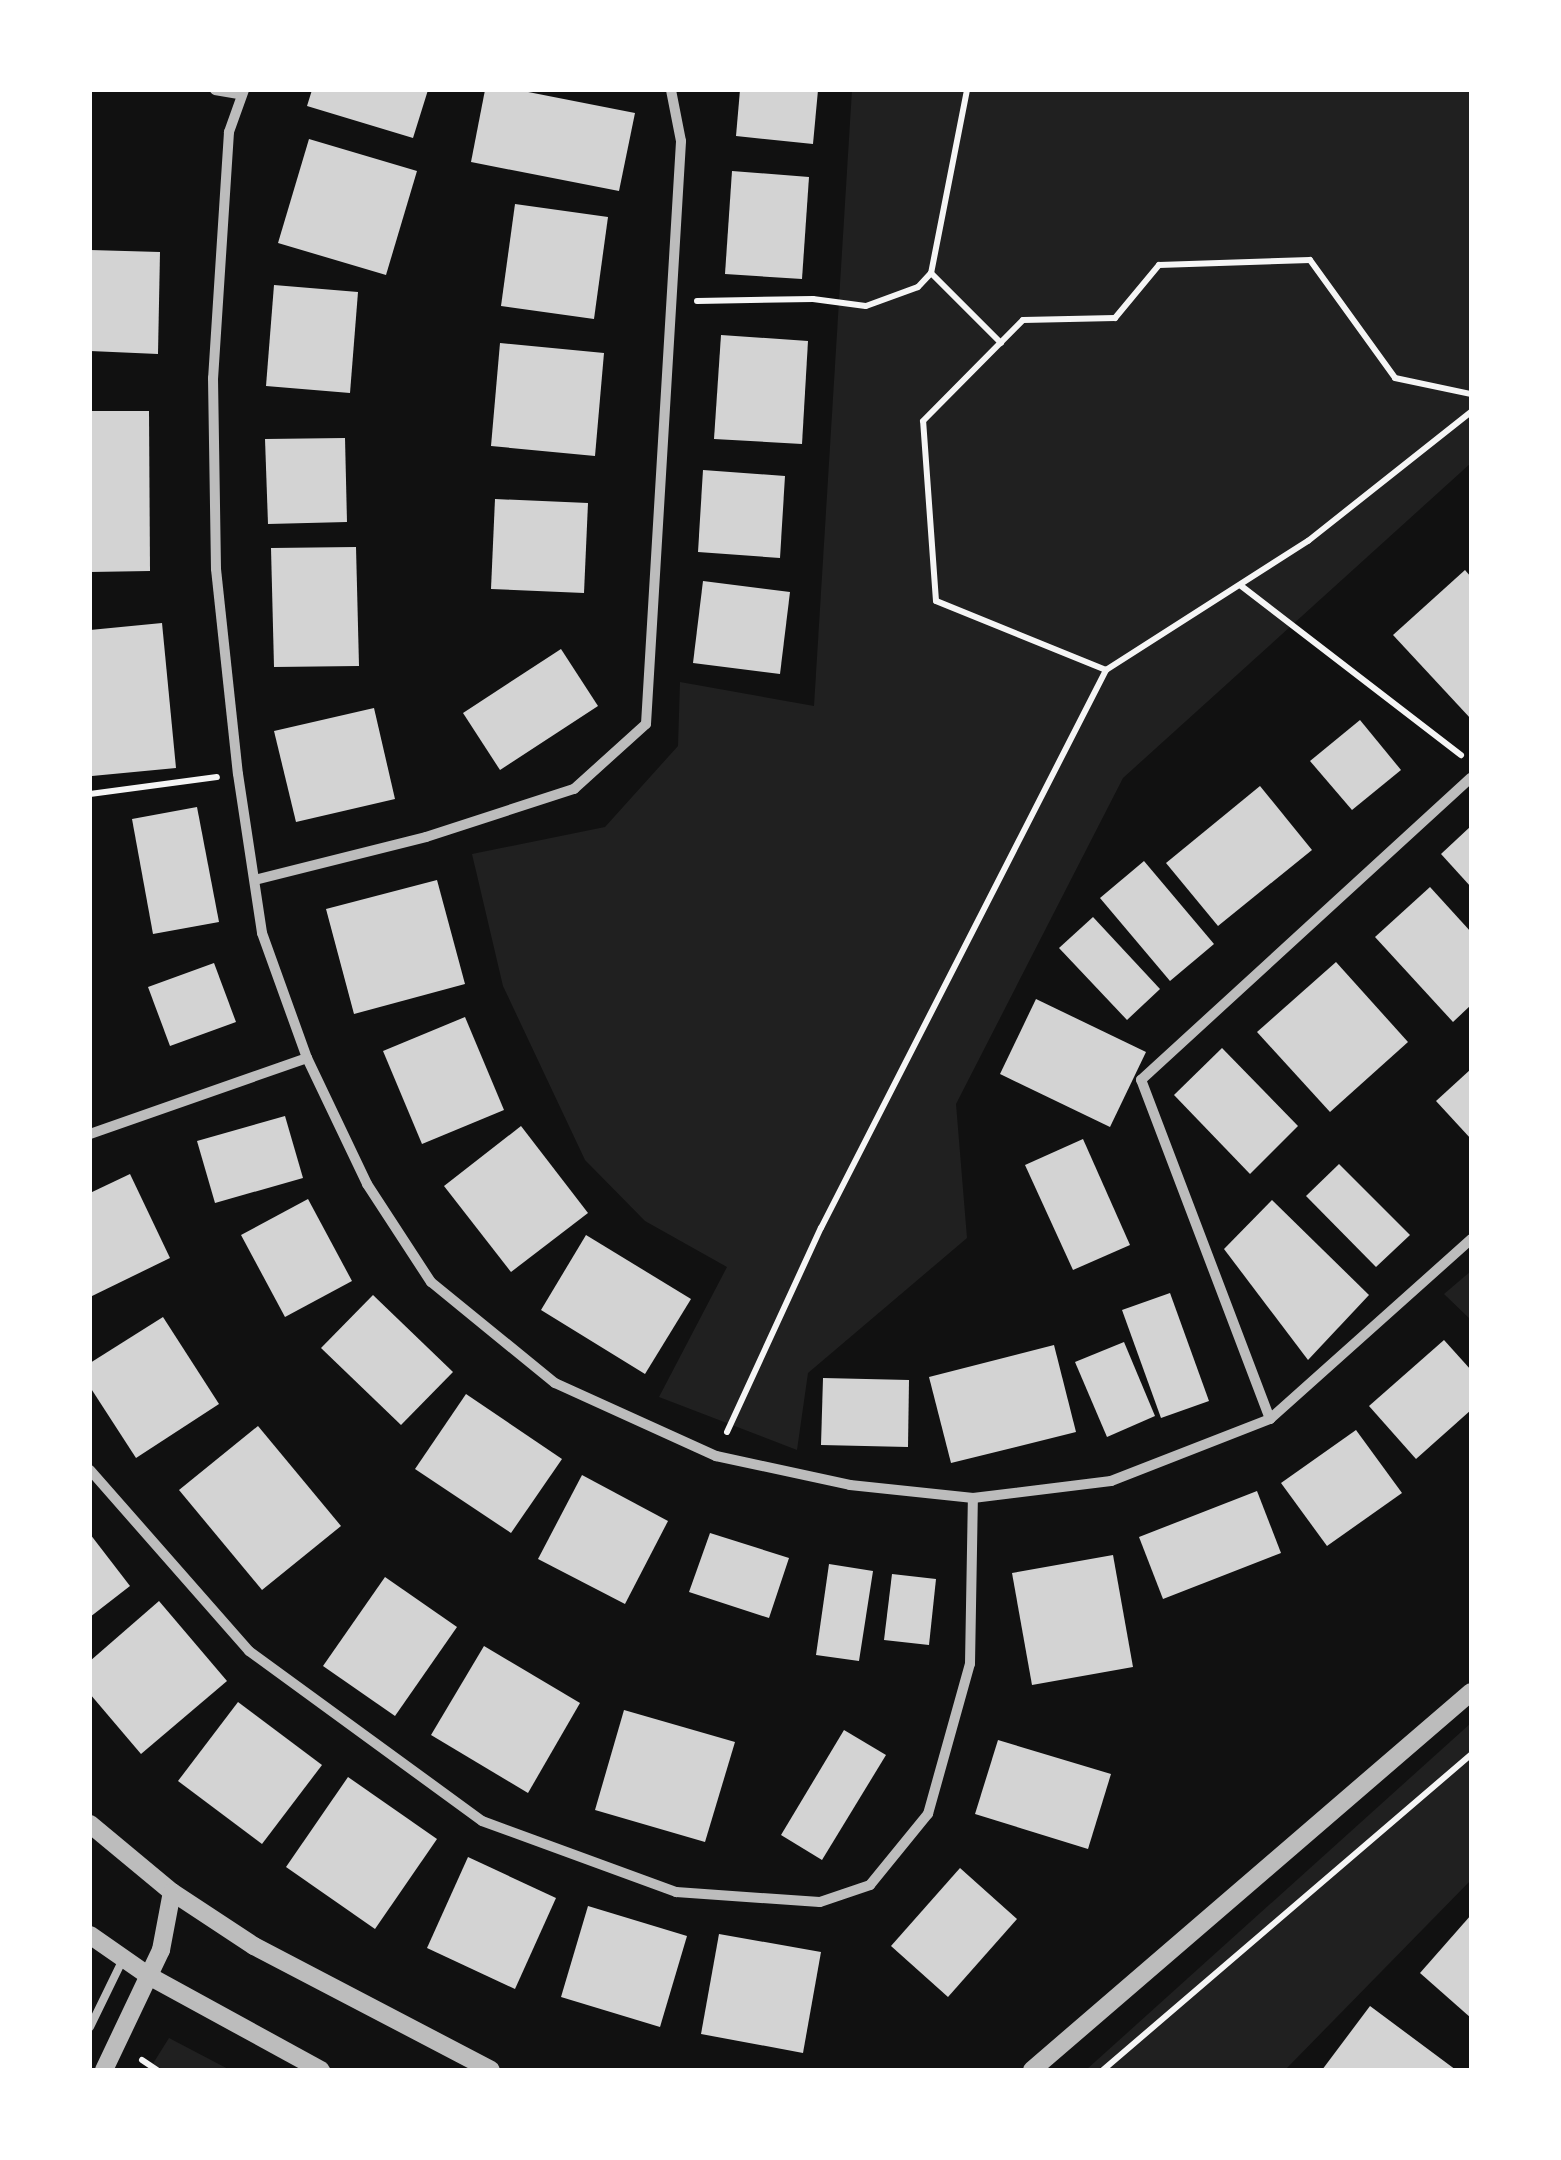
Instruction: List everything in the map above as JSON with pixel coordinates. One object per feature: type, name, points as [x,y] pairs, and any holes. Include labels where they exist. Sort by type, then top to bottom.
[{"type":"street","points":[[215,90],[243,92],[229,132],[213,378],[216,569],[238,774],[262,933],[306,1058],[367,1184],[432,1282],[555,1383],[716,1456],[850,1485],[973,1498],[1111,1481],[1270,1418],[1471,1239]]},
{"type":"street","points":[[255,880],[426,837],[574,789],[646,724],[681,141],[670,90]]},
{"type":"street","points":[[1270,1418],[1141,1080],[1471,778]]},
{"type":"street","points":[[90,1134],[306,1058]]},
{"type":"street","points":[[90,1470],[248,1652],[482,1820],[676,1892],[820,1902],[870,1885],[928,1814],[970,1664],[973,1498]]},
{"type":"street","points":[[1032,2070],[1471,1692]]},
{"type":"street","points":[[90,1824],[172,1892],[254,1946],[491,2070]]},
{"type":"street","points":[[104,2070],[166,1934],[172,1892]]},
{"type":"street","points":[[90,1935],[149,1976],[321,2070]]},
{"type":"lane","points":[[90,2027],[123,1959]]},
{"type":"path","points":[[671,301],[813,299],[866,306],[918,287],[931,273],[967,90]]},
{"type":"path","points":[[1106,670],[936,601],[922,420],[1023,320],[1115,318],[1159,266],[1310,260],[1395,378],[1471,394]]},
{"type":"path","points":[[931,273],[1001,343]]},
{"type":"path","points":[[716,1456],[821,1228],[1106,670],[1308,541],[1471,412]]},
{"type":"path","points":[[1240,584],[1471,762]]},
{"type":"path","points":[[90,794],[238,774]]},
{"type":"path","points":[[1104,2070],[1471,1755]]},
{"type":"shaded area","points":[[852,90],[1471,90],[1471,463],[1123,778],[956,1104],[967,1238],[808,1373],[797,1450],[659,1397],[727,1267],[645,1221],[585,1160],[503,986],[472,854],[605,827],[678,746],[680,682],[814,706]]},
{"type":"shaded area","points":[[1471,1271],[1471,1320],[1444,1294]]},
{"type":"shaded area","points":[[1471,1723],[1471,1880],[1285,2070],[1086,2070]]},
{"type":"shaded area","points":[[169,2038],[230,2070],[149,2070]]},
{"type":"building","points":[[312,90],[428,90],[413,138],[307,106]]},
{"type":"building","points":[[485,90],[518,90],[635,113],[619,191],[471,162]]},
{"type":"building","points":[[740,90],[818,90],[813,144],[736,136]]},
{"type":"building","points":[[309,139],[417,171],[386,275],[278,243]]},
{"type":"building","points":[[732,171],[809,177],[802,279],[725,274]]},
{"type":"building","points":[[515,204],[608,217],[594,319],[501,306]]},
{"type":"building","points":[[90,250],[160,252],[158,354],[90,351]]},
{"type":"building","points":[[274,285],[358,292],[350,393],[266,386]]},
{"type":"building","points":[[721,335],[808,341],[802,444],[714,439]]},
{"type":"building","points":[[500,343],[604,353],[595,456],[491,446]]},
{"type":"building","points":[[90,411],[149,411],[150,571],[90,572]]},
{"type":"building","points":[[345,438],[347,522],[268,524],[265,439]]},
{"type":"building","points":[[703,470],[785,476],[780,558],[698,552]]},
{"type":"building","points":[[495,499],[588,503],[584,593],[491,589]]},
{"type":"building","points":[[356,547],[359,666],[274,667],[271,548]]},
{"type":"building","points":[[1465,570],[1471,577],[1471,719],[1393,635]]},
{"type":"building","points":[[703,581],[790,592],[780,674],[693,663]]},
{"type":"building","points":[[162,623],[176,768],[92,776],[90,630]]},
{"type":"building","points":[[561,649],[598,706],[500,770],[463,713]]},
{"type":"building","points":[[374,708],[395,799],[296,822],[274,731]]},
{"type":"building","points":[[1360,720],[1401,770],[1352,810],[1310,761]]},
{"type":"building","points":[[1260,786],[1312,850],[1218,926],[1166,863]]},
{"type":"building","points":[[197,807],[219,922],[153,934],[132,819]]},
{"type":"building","points":[[1471,826],[1471,887],[1441,854]]},
{"type":"building","points":[[1144,861],[1214,944],[1170,981],[1100,898]]},
{"type":"building","points":[[437,880],[465,984],[354,1014],[326,909]]},
{"type":"building","points":[[1430,887],[1471,932],[1471,1005],[1453,1022],[1375,937]]},
{"type":"building","points":[[1093,917],[1160,989],[1127,1020],[1059,948]]},
{"type":"building","points":[[1336,962],[1408,1042],[1330,1112],[1257,1032]]},
{"type":"building","points":[[214,963],[236,1022],[170,1046],[148,987]]},
{"type":"building","points":[[1036,999],[1146,1052],[1110,1127],[1000,1074]]},
{"type":"building","points":[[465,1017],[504,1110],[422,1144],[383,1051]]},
{"type":"building","points":[[1222,1048],[1298,1126],[1250,1174],[1174,1095]]},
{"type":"building","points":[[1471,1069],[1471,1139],[1436,1101]]},
{"type":"building","points":[[285,1116],[303,1178],[215,1203],[197,1141]]},
{"type":"building","points":[[521,1126],[588,1213],[511,1272],[444,1186]]},
{"type":"building","points":[[1083,1139],[1130,1245],[1073,1270],[1025,1165]]},
{"type":"building","points":[[1339,1164],[1410,1235],[1376,1267],[1306,1196]]},
{"type":"building","points":[[130,1174],[170,1258],[90,1297],[90,1193]]},
{"type":"building","points":[[308,1199],[352,1281],[285,1317],[241,1235]]},
{"type":"building","points":[[1272,1200],[1369,1295],[1308,1360],[1224,1249]]},
{"type":"building","points":[[586,1235],[691,1299],[645,1374],[541,1310]]},
{"type":"building","points":[[1170,1293],[1209,1401],[1161,1418],[1122,1310]]},
{"type":"building","points":[[373,1295],[453,1372],[401,1425],[321,1348]]},
{"type":"building","points":[[163,1317],[219,1404],[136,1458],[90,1387],[90,1363]]},
{"type":"building","points":[[1444,1340],[1471,1370],[1471,1410],[1416,1459],[1369,1406]]},
{"type":"building","points":[[1124,1342],[1155,1416],[1107,1437],[1075,1362]]},
{"type":"building","points":[[1054,1345],[1076,1432],[951,1463],[929,1377]]},
{"type":"building","points":[[823,1378],[909,1380],[908,1447],[821,1445]]},
{"type":"building","points":[[466,1394],[562,1459],[511,1533],[415,1469]]},
{"type":"building","points":[[258,1426],[341,1526],[262,1590],[179,1490]]},
{"type":"building","points":[[1356,1430],[1402,1493],[1327,1546],[1281,1483]]},
{"type":"building","points":[[582,1475],[668,1521],[625,1604],[538,1559]]},
{"type":"building","points":[[1257,1491],[1281,1553],[1163,1599],[1139,1537]]},
{"type":"building","points":[[710,1533],[789,1558],[769,1618],[689,1592]]},
{"type":"building","points":[[90,1534],[130,1586],[90,1617]]},
{"type":"building","points":[[1113,1555],[1133,1667],[1032,1685],[1012,1573]]},
{"type":"building","points":[[829,1564],[873,1571],[859,1661],[816,1655]]},
{"type":"building","points":[[892,1574],[936,1579],[929,1645],[884,1640]]},
{"type":"building","points":[[385,1577],[457,1627],[395,1716],[323,1666]]},
{"type":"building","points":[[159,1601],[227,1681],[141,1754],[90,1694],[90,1661]]},
{"type":"building","points":[[484,1646],[580,1703],[528,1793],[431,1735]]},
{"type":"building","points":[[238,1702],[322,1765],[262,1844],[178,1781]]},
{"type":"building","points":[[624,1710],[735,1742],[705,1842],[595,1810]]},
{"type":"building","points":[[844,1730],[886,1755],[822,1860],[781,1835]]},
{"type":"building","points":[[998,1740],[1111,1774],[1088,1849],[975,1814]]},
{"type":"building","points":[[348,1777],[437,1839],[375,1929],[286,1867]]},
{"type":"building","points":[[468,1857],[556,1898],[515,1989],[427,1948]]},
{"type":"building","points":[[960,1868],[1017,1919],[948,1997],[891,1946]]},
{"type":"building","points":[[588,1906],[687,1936],[660,2027],[561,1997]]},
{"type":"building","points":[[1471,1915],[1471,2018],[1420,1973]]},
{"type":"building","points":[[719,1934],[821,1952],[803,2053],[701,2034]]},
{"type":"building","points":[[1370,2006],[1456,2070],[1322,2070]]}]
